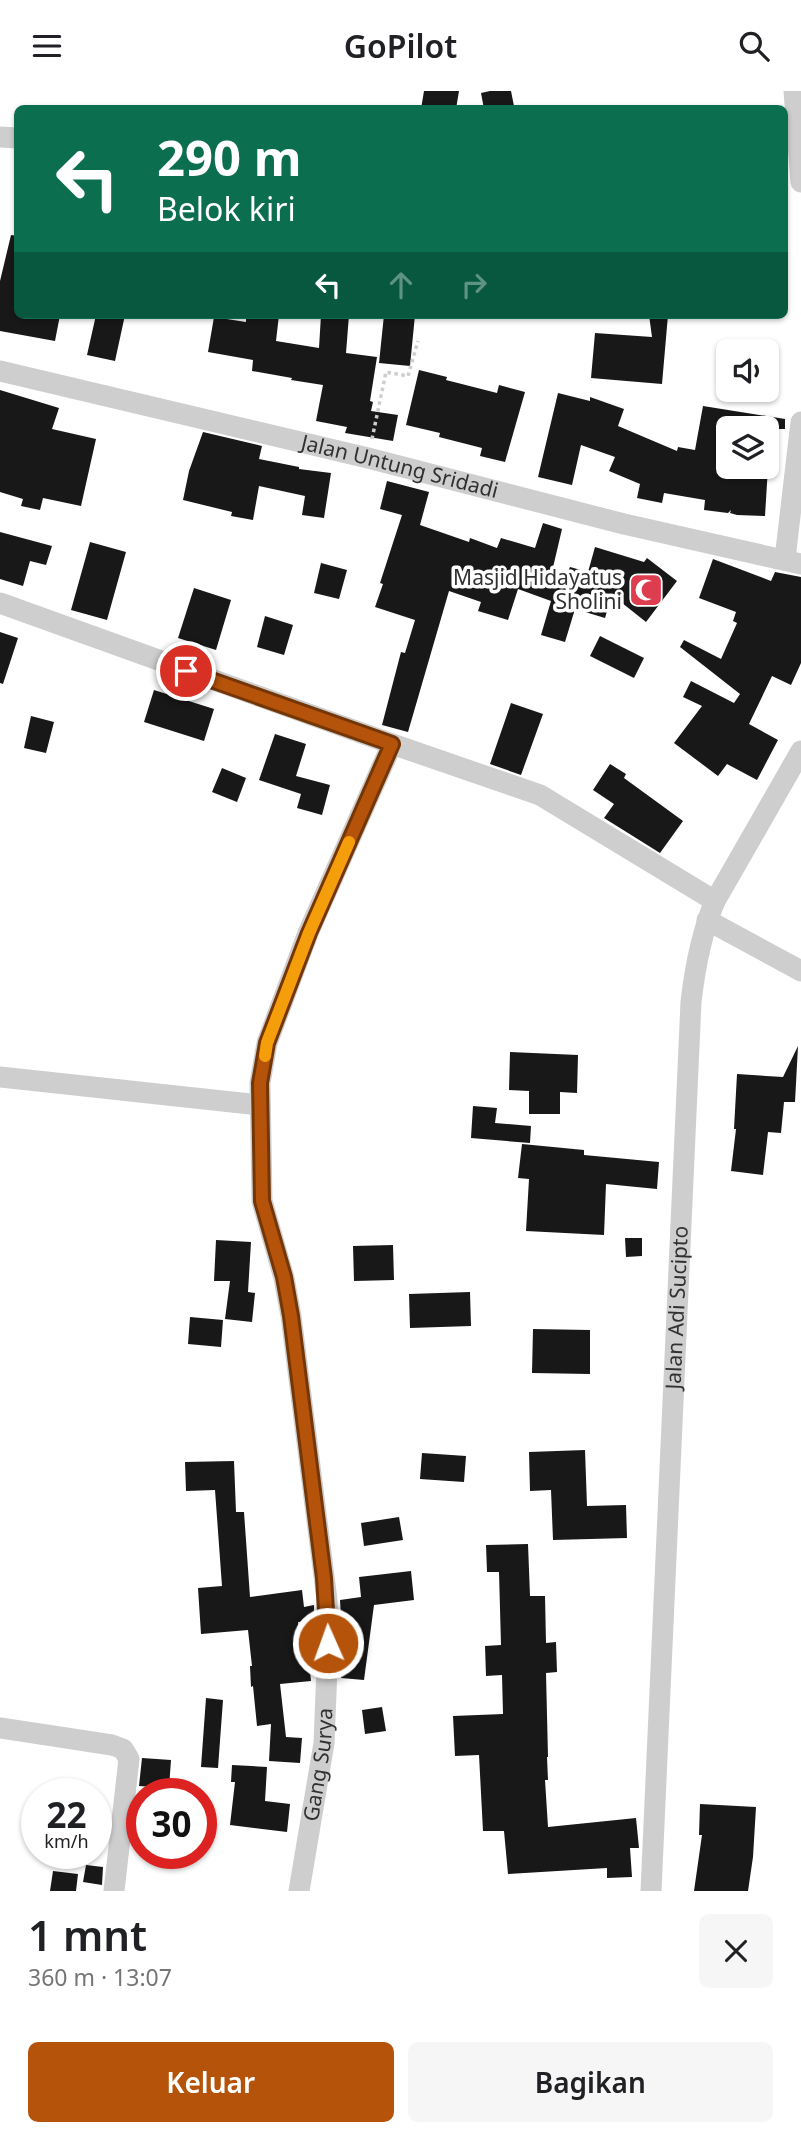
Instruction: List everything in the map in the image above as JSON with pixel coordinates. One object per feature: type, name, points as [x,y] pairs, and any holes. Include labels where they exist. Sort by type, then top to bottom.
[{"type":"street","points":[[794,91],[801,182]]},
{"type":"street","name":"Jalan Untung Sridadi","points":[[0,371],[369,458],[624,524],[793,561]]},
{"type":"street","points":[[793,561],[801,422]]},
{"type":"street","points":[[0,603],[540,795],[801,971]]},
{"type":"street","name":"Gang Surya","points":[[299,1891],[324,1742],[327,1600],[291,1316],[284,1277],[262,1201],[260,1083],[267,1043],[309,933],[392,744]]},
{"type":"street","name":"Jalan Adi Sucipto","points":[[651,1891],[691,1002],[695,963],[711,910],[801,751]]},
{"type":"street","points":[[0,1077],[260,1105]]},
{"type":"street","points":[[0,1728],[123,1749],[129,1759],[114,1891]]},
{"type":"path","points":[[369,458],[386,372],[408,376],[418,341]]},
{"type":"building","points":[[424,91],[459,91],[457,105],[422,105]]},
{"type":"building","points":[[511,91],[514,105],[483,105],[481,93]]},
{"type":"building","points":[[11,235],[14,235],[14,319],[59,319],[55,341],[0,331],[0,281]]},
{"type":"building","points":[[95,319],[124,319],[115,361],[87,355]]},
{"type":"building","points":[[214,319],[246,322],[246,319],[279,319],[276,341],[319,348],[321,319],[349,319],[346,353],[377,357],[371,411],[398,415],[393,441],[345,433],[347,427],[316,421],[323,385],[252,371],[253,360],[208,352]]},
{"type":"building","points":[[384,319],[415,319],[410,366],[379,363]]},
{"type":"building","points":[[650,319],[668,319],[662,384],[591,378],[595,333],[652,337]]},
{"type":"building","points":[[419,370],[497,393],[499,385],[525,392],[505,462],[480,456],[482,448],[439,437],[440,433],[406,425]]},
{"type":"building","points":[[0,390],[59,408],[52,429],[96,439],[81,506],[43,498],[40,510],[21,506],[23,499],[0,492]]},
{"type":"building","points":[[558,393],[590,401],[590,397],[624,409],[618,426],[677,451],[678,447],[695,450],[703,406],[766,416],[716,416],[716,479],[767,479],[765,516],[737,515],[730,513],[731,510],[728,513],[704,510],[705,500],[664,493],[662,503],[637,498],[640,484],[609,471],[615,457],[581,445],[572,485],[538,477]]},
{"type":"building","points":[[779,418],[785,419],[785,429],[779,429]]},
{"type":"building","points":[[203,432],[262,446],[259,459],[299,469],[331,473],[324,518],[302,515],[305,496],[259,486],[253,520],[231,516],[232,512],[183,500],[189,471]]},
{"type":"building","points":[[387,481],[429,492],[420,525],[469,542],[470,538],[497,548],[501,538],[535,548],[543,523],[562,529],[551,576],[564,580],[570,567],[588,572],[595,547],[644,562],[647,558],[677,581],[646,622],[612,595],[605,618],[575,609],[565,642],[541,635],[551,601],[518,589],[508,620],[478,611],[481,602],[449,591],[408,732],[382,725],[401,652],[405,653],[415,620],[375,607],[402,515],[380,509]]},
{"type":"building","points":[[0,532],[52,546],[46,565],[30,561],[23,586],[0,579]]},
{"type":"building","points":[[90,542],[126,552],[107,620],[71,610]]},
{"type":"building","points":[[713,559],[771,581],[775,572],[801,577],[801,663],[791,685],[772,676],[749,724],[778,740],[757,780],[727,764],[718,776],[674,743],[702,706],[683,697],[691,681],[734,703],[740,694],[680,647],[684,640],[721,659],[737,623],[733,621],[736,612],[699,598]]},
{"type":"building","points":[[321,563],[347,570],[339,599],[314,593]]},
{"type":"building","points":[[194,588],[231,600],[216,650],[178,638]]},
{"type":"building","points":[[265,616],[293,625],[284,655],[257,647]]},
{"type":"building","points":[[0,632],[18,638],[3,684],[0,683]]},
{"type":"building","points":[[600,636],[644,658],[634,678],[590,656]]},
{"type":"building","points":[[154,690],[214,709],[204,741],[144,722]]},
{"type":"building","points":[[511,703],[543,714],[521,775],[490,764]]},
{"type":"building","points":[[31,716],[54,722],[46,753],[24,748]]},
{"type":"building","points":[[275,734],[306,744],[296,776],[330,785],[322,815],[297,808],[301,794],[259,780]]},
{"type":"building","points":[[610,764],[626,774],[624,778],[683,821],[660,853],[604,818],[614,804],[593,790]]},
{"type":"building","points":[[222,768],[246,778],[237,802],[212,792]]},
{"type":"building","points":[[798,1046],[795,1102],[784,1102],[781,1133],[768,1132],[763,1175],[731,1171],[736,1129],[737,1074],[783,1077]]},
{"type":"building","points":[[510,1052],[578,1055],[577,1093],[560,1092],[560,1114],[529,1114],[529,1091],[509,1090]]},
{"type":"building","points":[[473,1106],[497,1108],[495,1123],[531,1126],[530,1143],[471,1138]]},
{"type":"building","points":[[522,1144],[584,1150],[584,1155],[659,1162],[657,1189],[606,1184],[604,1235],[526,1231],[529,1179],[518,1178]]},
{"type":"building","points":[[625,1238],[642,1238],[642,1256],[626,1257]]},
{"type":"building","points":[[216,1240],[251,1242],[248,1292],[255,1293],[252,1322],[225,1319],[230,1281],[214,1281]]},
{"type":"building","points":[[393,1245],[394,1280],[354,1281],[353,1246]]},
{"type":"building","points":[[470,1292],[471,1326],[410,1328],[409,1294]]},
{"type":"building","points":[[190,1317],[223,1320],[221,1347],[188,1344]]},
{"type":"building","points":[[533,1329],[590,1330],[590,1374],[532,1373]]},
{"type":"building","points":[[585,1450],[587,1506],[626,1505],[627,1538],[553,1540],[551,1490],[530,1491],[529,1452]]},
{"type":"building","points":[[422,1453],[466,1456],[464,1482],[420,1479]]},
{"type":"building","points":[[234,1461],[236,1512],[244,1512],[250,1597],[302,1590],[304,1607],[314,1605],[314,1620],[298,1622],[300,1661],[309,1660],[311,1681],[280,1684],[286,1737],[302,1738],[300,1763],[269,1761],[271,1724],[257,1726],[253,1686],[251,1687],[252,1666],[248,1630],[201,1634],[198,1588],[222,1586],[215,1490],[186,1491],[185,1462]]},
{"type":"building","points":[[399,1517],[403,1540],[364,1546],[361,1523]]},
{"type":"building","points":[[528,1544],[530,1596],[545,1596],[546,1643],[556,1642],[557,1672],[546,1673],[548,1780],[545,1780],[548,1827],[636,1818],[639,1848],[630,1848],[632,1877],[607,1878],[607,1868],[508,1874],[504,1831],[483,1831],[479,1755],[455,1756],[453,1716],[503,1714],[502,1675],[486,1676],[485,1646],[501,1645],[499,1572],[487,1572],[486,1545]]},
{"type":"building","points":[[411,1571],[414,1600],[374,1605],[364,1680],[341,1678],[349,1615],[341,1617],[340,1600],[361,1597],[359,1577]]},
{"type":"building","points":[[206,1698],[223,1700],[218,1768],[201,1767]]},
{"type":"building","points":[[382,1707],[386,1731],[365,1734],[362,1710]]},
{"type":"building","points":[[142,1758],[171,1760],[170,1778],[140,1778]]},
{"type":"building","points":[[232,1765],[267,1767],[265,1801],[290,1804],[287,1832],[230,1825],[235,1782],[231,1782]]},
{"type":"building","points":[[700,1804],[756,1807],[748,1891],[694,1891],[702,1835],[699,1835]]},
{"type":"building","points":[[85,1869],[103,1869],[102,1885],[83,1882]]},
{"type":"building","points":[[53,1871],[78,1874],[76,1891],[50,1891]]},
{"type":"slow traffic","points":[[265,1056],[267,1043],[309,933],[349,842]]},
{"type":"place","name":"Masjid Hidayatus Sholini","points":[[646,590]]},
{"type":"route","points":[[186,671],[392,744],[309,933],[267,1043],[260,1083],[262,1201],[284,1277],[291,1316],[327,1600],[328,1643]]}]
